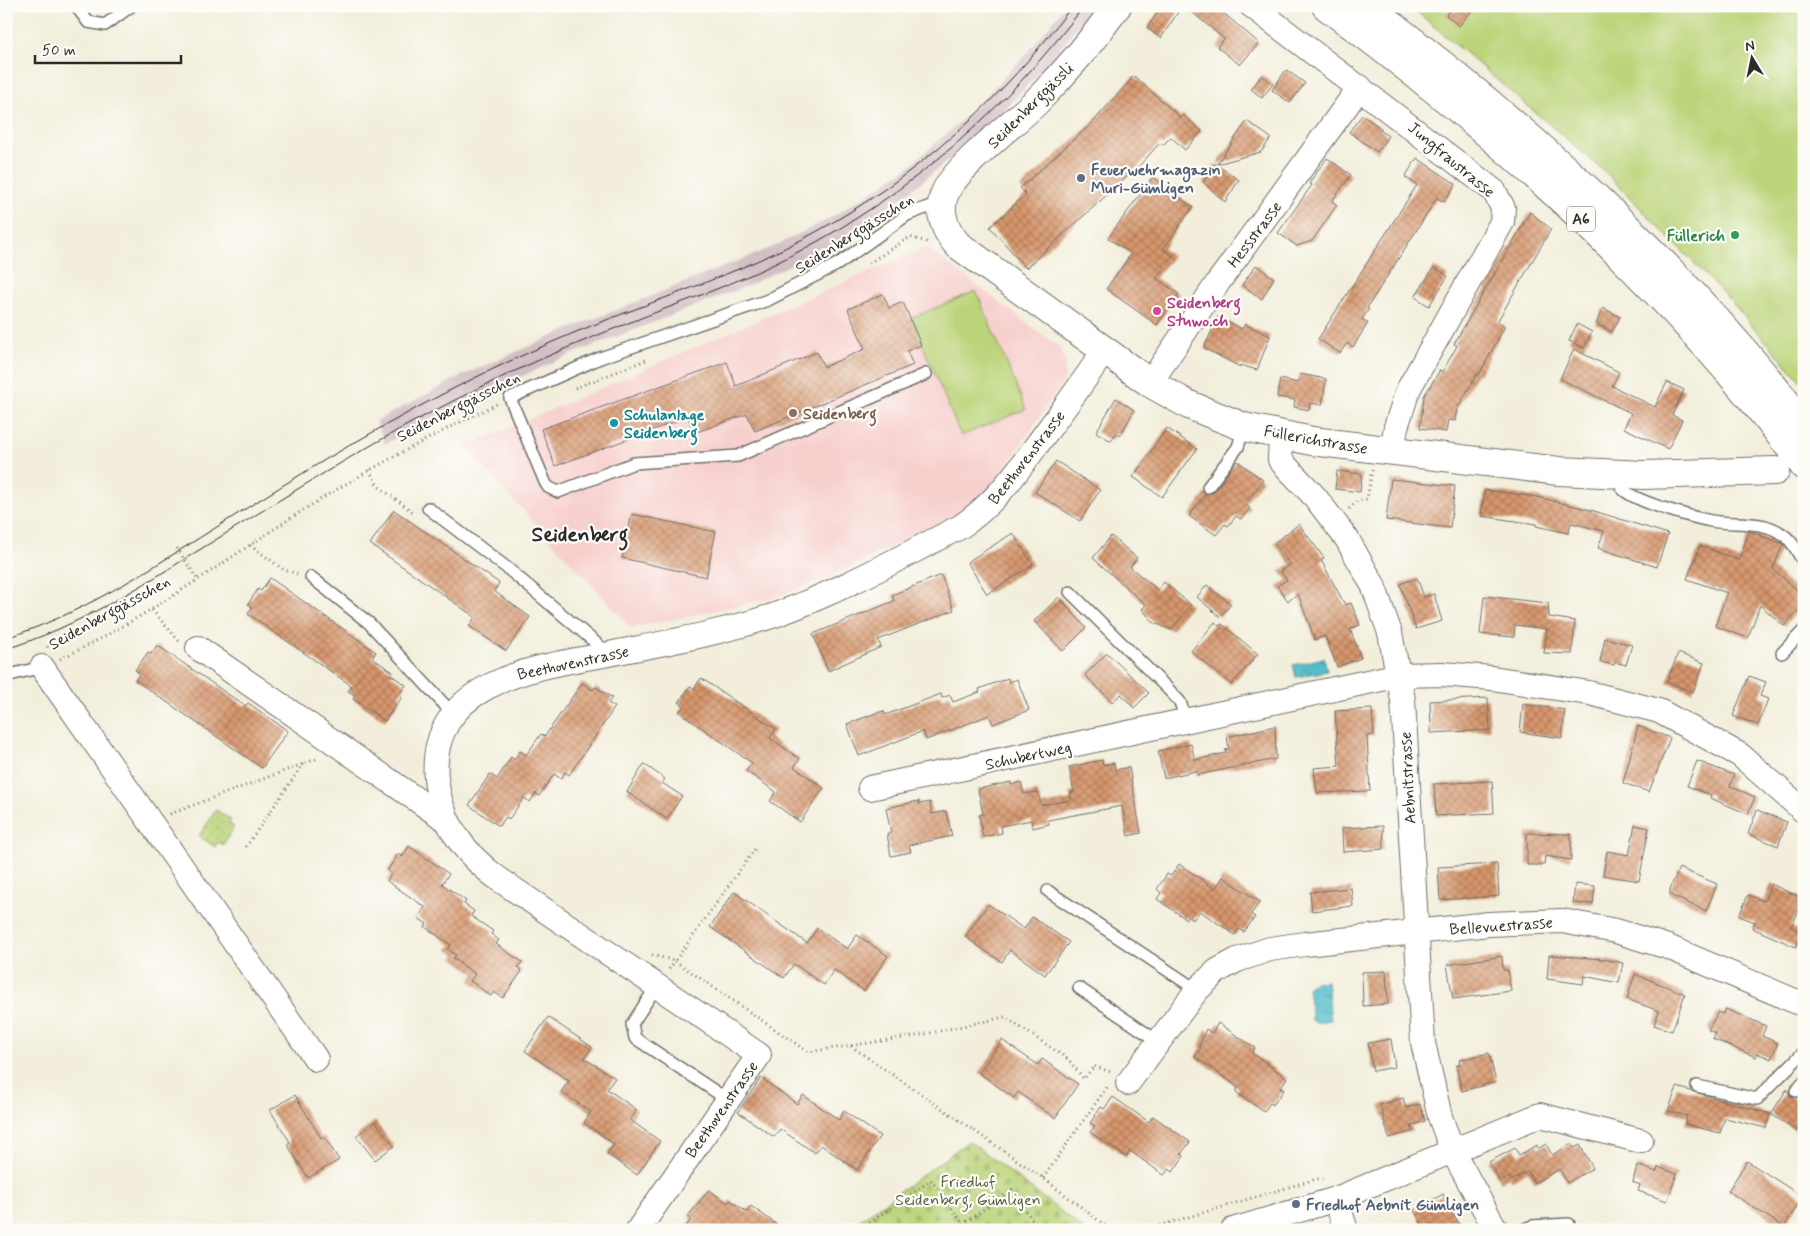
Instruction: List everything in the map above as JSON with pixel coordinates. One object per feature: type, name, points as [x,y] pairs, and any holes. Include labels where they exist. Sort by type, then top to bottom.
[{"type":"main road","name":"Seidenberggässli","points":[[942,202],[949,186],[962,170],[1012,125],[1064,73],[1118,6]]},
{"type":"main road","name":"A6","points":[[1326,6],[1469,119],[1600,236],[1704,343],[1804,466]]},
{"type":"main road","name":"A6","points":[[1367,6],[1492,106],[1605,206],[1723,328],[1804,425]]},
{"type":"main road","name":"Füllerichstrasse","points":[[942,202],[945,228],[958,246],[1150,383],[1189,405],[1244,426],[1281,435],[1392,452],[1559,471],[1618,474],[1721,475],[1775,472]]},
{"type":"street","name":"Jungfraustrasse","points":[[1252,6],[1494,190],[1503,208],[1502,222],[1408,390],[1396,428],[1392,452]]},
{"type":"street","name":"Hessstrasse","points":[[1150,383],[1219,281],[1360,87]]},
{"type":"street","name":"Beethovenstrasse","points":[[638,1230],[759,1055],[486,870],[462,845],[446,820],[437,788],[435,768],[444,731],[454,715],[472,697],[508,676],[566,660],[609,654],[732,627],[775,615],[846,586],[960,527],[975,517],[1001,493],[1085,380],[1104,351]]},
{"type":"street","name":"Aebnitstrasse","points":[[1281,435],[1279,453],[1284,466],[1315,497],[1334,522],[1373,585],[1390,633],[1404,700],[1423,1043],[1440,1117],[1453,1152],[1496,1230]]},
{"type":"street","points":[[198,648],[345,748],[446,820]]},
{"type":"street","points":[[56,663],[316,1059]]},
{"type":"street","points":[[1400,675],[1442,674],[1492,678],[1589,693],[1659,711],[1740,755],[1803,809]]},
{"type":"street","name":"Schubertweg","points":[[870,788],[1400,675]]},
{"type":"street","name":"Bellevuestrasse","points":[[1122,1078],[1159,1042],[1197,990],[1217,971],[1237,960],[1270,949],[1416,932],[1525,921],[1571,923],[1616,931],[1668,947],[1804,1004]]},
{"type":"street","points":[[1233,1230],[1334,1189],[1453,1152],[1540,1115],[1641,1141]]},
{"type":"street","points":[[1334,1189],[1346,1230]]},
{"type":"lane","points":[[76,6],[88,22],[105,26],[131,6]]},
{"type":"lane","name":"Seidenberggässchen","points":[[510,398],[600,358],[768,300],[838,264],[907,215],[942,202]]},
{"type":"lane","points":[[510,398],[544,482],[548,487],[558,492],[634,463],[738,456],[926,374]]},
{"type":"lane","points":[[1208,488],[1238,447],[1244,426]]},
{"type":"lane","points":[[1618,474],[1620,486],[1624,491],[1636,497],[1712,521],[1760,526],[1777,530],[1791,540],[1804,564]]},
{"type":"lane","points":[[428,508],[507,568],[609,654]]},
{"type":"lane","points":[[312,577],[369,623],[454,715]]},
{"type":"lane","points":[[1070,592],[1180,702],[1186,720]]},
{"type":"lane","points":[[1782,653],[1804,630]]},
{"type":"lane","name":"Seidenberggässchen","points":[[6,676],[56,663]]},
{"type":"lane","points":[[1048,891],[1197,990]]},
{"type":"lane","points":[[656,987],[632,1024],[635,1038],[728,1100]]},
{"type":"lane","points":[[1079,988],[1159,1042]]},
{"type":"lane","points":[[1697,1086],[1756,1099],[1769,1090],[1804,1052]]},
{"type":"lane","points":[[1523,1230],[1532,1226],[1570,1224]]},
{"type":"path","name":"Seidenberggässchen","points":[[56,663],[152,610],[369,470],[510,398]]},
{"type":"path","points":[[369,470],[378,486],[435,527],[444,521]]},
{"type":"path","points":[[1344,514],[1357,501],[1367,499]]},
{"type":"path","points":[[250,545],[284,570],[312,577]]},
{"type":"path","points":[[177,548],[198,580]]},
{"type":"path","points":[[184,570],[189,567]]},
{"type":"path","points":[[152,610],[179,640],[198,648]]},
{"type":"path","points":[[164,816],[345,748]]},
{"type":"path","points":[[246,847],[303,764]]},
{"type":"path","points":[[656,987],[756,849]]},
{"type":"path","points":[[675,961],[808,1052],[916,1036],[1005,1017],[1068,1059],[1084,1079],[1094,1066],[1122,1078],[1043,1178]]},
{"type":"path","points":[[851,1045],[1043,1178],[1111,1230]]},
{"type":"path","points":[[1145,1230],[1316,1179],[1334,1189]]},
{"type":"path","points":[[867,1230],[865,1226],[931,1180],[963,1224]]},
{"type":"path","points":[[954,1230],[1012,1190],[1039,1230]]},
{"type":"shaded area","points":[[1065,6],[1094,6],[1051,60],[1013,101],[960,151],[905,195],[842,239],[747,286],[572,354],[493,389],[385,444],[376,421],[461,376],[569,329],[773,247],[836,215],[906,169],[969,114],[1030,50]]},
{"type":"shaded area","name":"Seidenberg","points":[[926,247],[1059,347],[1066,361],[1065,379],[992,488],[965,511],[822,580],[769,599],[631,628],[465,447]]},
{"type":"green space","name":"Füllerich","points":[[1410,6],[1804,6],[1804,385],[1729,299],[1603,170]]},
{"type":"green space","points":[[976,291],[1026,409],[961,436],[911,318]]},
{"type":"green space","points":[[216,810],[231,820],[228,823],[234,827],[223,845],[218,842],[215,847],[199,836]]},
{"type":"green space","name":"Friedhof Seidenberg, Gümligen","points":[[969,1141],[1085,1230],[850,1230],[852,1226]]},
{"type":"water","points":[[1324,658],[1327,671],[1296,677],[1293,665]]},
{"type":"water","points":[[1327,981],[1331,1020],[1315,1023],[1312,1020],[1308,987],[1315,982]]},
{"type":"building","points":[[1162,6],[1182,6],[1161,38],[1147,28]]},
{"type":"building","points":[[1185,6],[1215,6],[1259,43],[1240,65],[1217,47],[1224,39]]},
{"type":"building","points":[[1453,6],[1476,6],[1459,26],[1446,15]]},
{"type":"building","points":[[1286,70],[1305,83],[1290,103],[1272,90]]},
{"type":"building","points":[[1262,75],[1273,84],[1262,98],[1251,89]]},
{"type":"building","points":[[1134,76],[1181,118],[1183,115],[1202,131],[1185,150],[1171,137],[1163,145],[1160,143],[1139,166],[1026,268],[990,227],[1026,194],[1020,188],[1092,123]]},
{"type":"building","points":[[1362,115],[1381,128],[1380,130],[1388,136],[1377,152],[1349,132]]},
{"type":"building","points":[[1247,121],[1271,138],[1261,152],[1217,164]]},
{"type":"building","points":[[1327,158],[1351,175],[1332,201],[1337,205],[1312,241],[1297,246],[1278,233],[1312,185],[1309,183]]},
{"type":"building","points":[[1417,158],[1456,184],[1444,202],[1437,198],[1367,308],[1369,309],[1362,319],[1368,323],[1353,347],[1347,343],[1340,353],[1318,339],[1417,185],[1405,177]]},
{"type":"building","points":[[1215,164],[1239,180],[1225,202],[1203,182]]},
{"type":"building","points":[[1153,177],[1193,207],[1163,249],[1173,256],[1156,278],[1179,294],[1157,325],[1106,289],[1131,254],[1108,238]]},
{"type":"building","points":[[1530,212],[1551,229],[1497,322],[1505,326],[1479,375],[1477,374],[1457,409],[1455,421],[1448,420],[1446,432],[1420,428],[1424,396],[1440,370],[1442,372],[1457,346],[1454,344]]},
{"type":"building","points":[[1256,265],[1274,278],[1262,299],[1242,285]]},
{"type":"building","points":[[1434,267],[1448,276],[1429,306],[1415,297]]},
{"type":"building","points":[[883,294],[889,308],[903,302],[921,345],[907,351],[913,365],[755,431],[747,414],[694,433],[688,417],[555,466],[541,429],[727,362],[736,386],[817,352],[824,367],[865,349],[848,309]]},
{"type":"building","points":[[1603,308],[1620,317],[1612,332],[1596,324]]},
{"type":"building","points":[[1218,317],[1242,329],[1245,324],[1270,336],[1257,370],[1240,365],[1240,367],[1204,348]]},
{"type":"building","points":[[1577,324],[1592,332],[1584,348],[1569,341]]},
{"type":"building","points":[[1574,349],[1619,372],[1612,386],[1655,407],[1667,382],[1684,390],[1672,415],[1682,420],[1668,449],[1624,428],[1631,413],[1560,379]]},
{"type":"building","points":[[1300,374],[1326,379],[1322,405],[1310,403],[1309,410],[1294,407],[1295,400],[1277,397],[1280,379],[1298,383]]},
{"type":"building","points":[[1116,398],[1134,410],[1120,436],[1116,433],[1111,441],[1096,432]]},
{"type":"building","points":[[1167,428],[1197,449],[1162,497],[1133,477]]},
{"type":"building","points":[[1056,461],[1100,490],[1080,521],[1035,492]]},
{"type":"building","points":[[1237,461],[1263,480],[1245,504],[1250,508],[1241,519],[1236,516],[1228,526],[1225,524],[1216,535],[1189,516],[1205,494],[1214,492]]},
{"type":"building","points":[[1337,471],[1362,474],[1360,492],[1335,489]]},
{"type":"building","points":[[1391,479],[1455,486],[1450,528],[1386,520]]},
{"type":"building","points":[[1485,490],[1537,497],[1591,510],[1668,534],[1657,567],[1598,548],[1604,531],[1571,523],[1568,533],[1536,526],[1536,524],[1481,516]]},
{"type":"building","points":[[394,510],[499,583],[494,591],[530,617],[506,651],[469,626],[475,617],[370,544]]},
{"type":"building","points":[[632,514],[716,532],[706,577],[622,558]]},
{"type":"building","points":[[1299,524],[1324,558],[1321,560],[1345,605],[1351,603],[1360,625],[1350,629],[1361,658],[1337,667],[1325,636],[1315,640],[1298,594],[1288,601],[1277,586],[1287,580],[1280,571],[1290,564],[1274,543]]},
{"type":"building","points":[[1749,531],[1783,544],[1773,569],[1804,596],[1804,604],[1784,626],[1760,605],[1748,638],[1715,626],[1727,593],[1687,579],[1700,546],[1739,560]]},
{"type":"building","points":[[1013,533],[1033,565],[987,594],[967,562]]},
{"type":"building","points":[[1111,536],[1137,558],[1130,567],[1158,590],[1164,582],[1191,605],[1171,630],[1153,622],[1142,609],[1146,605],[1093,558]]},
{"type":"building","points":[[941,575],[954,610],[878,640],[881,647],[828,671],[813,634],[894,601],[892,595]]},
{"type":"building","points":[[270,578],[376,652],[372,658],[393,672],[391,675],[406,685],[399,695],[402,697],[385,721],[353,699],[355,695],[348,691],[352,686],[248,614],[252,607],[248,604],[258,589],[261,591]]},
{"type":"building","points":[[1417,578],[1424,597],[1434,594],[1442,621],[1416,629],[1400,584]]},
{"type":"building","points":[[1207,585],[1231,604],[1220,617],[1197,597]]},
{"type":"building","points":[[1484,596],[1548,603],[1549,617],[1575,621],[1572,654],[1544,653],[1547,629],[1515,625],[1514,637],[1480,634]]},
{"type":"building","points":[[1059,597],[1086,628],[1063,651],[1034,621]]},
{"type":"building","points":[[1215,622],[1219,626],[1222,624],[1258,654],[1231,685],[1191,651]]},
{"type":"building","points":[[1605,638],[1632,645],[1626,665],[1615,662],[1614,665],[1600,662]]},
{"type":"building","points":[[157,645],[245,706],[248,703],[288,731],[262,768],[135,680],[140,674],[135,670],[148,652],[151,654]]},
{"type":"building","points":[[1107,653],[1149,693],[1134,708],[1121,694],[1112,702],[1085,675]]},
{"type":"building","points":[[1678,653],[1704,663],[1693,692],[1667,682]]},
{"type":"building","points":[[1749,676],[1766,682],[1760,696],[1768,699],[1758,725],[1733,716]]},
{"type":"building","points":[[701,678],[776,729],[770,738],[800,759],[794,767],[824,788],[800,822],[770,801],[776,792],[746,771],[752,763],[679,712],[684,706],[679,702],[690,686],[694,689]]},
{"type":"building","points":[[1008,678],[1009,682],[1017,679],[1029,710],[993,724],[989,715],[926,740],[923,731],[859,756],[847,724],[884,711],[885,715],[941,694],[942,698],[950,695],[953,702],[980,692],[979,689]]},
{"type":"building","points":[[582,683],[593,690],[596,687],[612,698],[608,703],[615,707],[569,775],[565,772],[561,779],[554,774],[539,796],[536,793],[530,802],[524,798],[509,819],[506,817],[499,826],[469,805],[490,774],[497,779],[511,757],[514,760],[520,751],[526,755],[541,734],[545,736]]},
{"type":"building","points":[[1488,698],[1490,730],[1431,733],[1430,701]]},
{"type":"building","points":[[1523,704],[1565,710],[1562,738],[1520,732]]},
{"type":"building","points":[[1372,709],[1374,735],[1367,736],[1370,791],[1317,793],[1314,768],[1339,766],[1335,711]]},
{"type":"building","points":[[1275,726],[1276,759],[1197,775],[1196,771],[1164,778],[1158,751],[1191,744],[1195,760],[1226,753],[1225,750],[1229,749],[1227,737]]},
{"type":"building","points":[[1638,726],[1670,738],[1649,792],[1623,783]]},
{"type":"building","points":[[1102,760],[1103,765],[1114,763],[1115,770],[1129,767],[1141,833],[1128,836],[1122,806],[1048,820],[1049,824],[1033,828],[1031,820],[1001,826],[1002,833],[983,837],[979,815],[983,814],[978,789],[1011,782],[1011,785],[1021,782],[1024,794],[1038,792],[1041,805],[1071,800],[1070,793],[1074,792],[1069,767]]},
{"type":"building","points":[[1697,761],[1734,775],[1730,786],[1755,797],[1748,814],[1710,798],[1711,795],[1687,786]]},
{"type":"building","points":[[644,764],[665,779],[662,783],[682,796],[667,819],[627,792]]},
{"type":"building","points":[[1492,781],[1494,813],[1436,816],[1434,784]]},
{"type":"building","points":[[919,801],[919,804],[930,802],[932,814],[946,811],[952,836],[909,845],[911,852],[891,856],[887,834],[891,833],[886,808]]},
{"type":"building","points":[[1757,810],[1787,822],[1778,846],[1748,834]]},
{"type":"building","points":[[1635,825],[1649,828],[1639,881],[1603,875],[1607,851],[1629,855]]},
{"type":"building","points":[[1383,826],[1384,849],[1343,852],[1342,828]]},
{"type":"building","points":[[1527,833],[1571,834],[1571,860],[1545,856],[1544,865],[1527,865]]},
{"type":"building","points":[[409,846],[449,874],[442,884],[466,901],[464,904],[474,911],[471,916],[493,931],[491,934],[499,940],[496,944],[522,962],[518,967],[522,971],[503,998],[494,992],[491,996],[470,981],[475,974],[453,958],[456,955],[447,949],[451,945],[425,927],[427,924],[418,918],[425,907],[387,881],[391,874],[387,871],[398,854],[402,857]]},
{"type":"building","points":[[1179,864],[1215,889],[1223,877],[1260,902],[1251,914],[1255,917],[1244,932],[1239,929],[1235,935],[1200,911],[1193,920],[1188,916],[1186,919],[1157,899],[1161,893],[1157,889],[1167,874],[1171,876]]},
{"type":"building","points":[[1497,864],[1499,896],[1440,900],[1438,867]]},
{"type":"building","points":[[1679,868],[1717,884],[1706,911],[1670,895],[1670,889]]},
{"type":"building","points":[[1575,884],[1595,886],[1593,904],[1573,903]]},
{"type":"building","points":[[1771,884],[1804,899],[1791,927],[1802,932],[1796,947],[1752,928],[1755,922],[1739,916],[1748,895],[1764,901]]},
{"type":"building","points":[[1351,888],[1353,906],[1312,911],[1310,892]]},
{"type":"building","points":[[734,892],[807,943],[817,928],[847,949],[857,935],[888,956],[864,991],[834,970],[824,985],[794,964],[784,978],[710,927]]},
{"type":"building","points":[[988,904],[1024,929],[1032,917],[1069,942],[1045,975],[1010,950],[1002,962],[965,937]]},
{"type":"building","points":[[1549,955],[1603,959],[1623,963],[1619,983],[1584,976],[1583,984],[1547,979]]},
{"type":"building","points":[[1502,956],[1503,970],[1508,970],[1511,991],[1453,999],[1447,965]]},
{"type":"building","points":[[1386,971],[1388,1004],[1363,1006],[1362,972]]},
{"type":"building","points":[[1635,974],[1685,994],[1672,1031],[1654,1025],[1659,1011],[1627,999]]},
{"type":"building","points":[[1726,1009],[1766,1026],[1762,1036],[1778,1043],[1771,1059],[1757,1053],[1756,1057],[1713,1039],[1715,1033],[1708,1030],[1718,1012],[1723,1014]]},
{"type":"building","points":[[548,1017],[592,1047],[584,1058],[615,1078],[607,1089],[637,1110],[630,1120],[660,1141],[637,1175],[607,1154],[614,1144],[584,1123],[591,1112],[561,1092],[569,1081],[525,1051]]},
{"type":"building","points":[[1218,1023],[1255,1048],[1252,1053],[1287,1078],[1280,1088],[1284,1090],[1273,1105],[1270,1103],[1264,1112],[1236,1092],[1238,1088],[1231,1082],[1195,1057],[1201,1048],[1199,1046],[1206,1029],[1212,1033]]},
{"type":"building","points":[[1391,1039],[1395,1067],[1373,1071],[1368,1043]]},
{"type":"building","points":[[1002,1040],[1038,1065],[1042,1059],[1078,1084],[1055,1118],[1018,1092],[1014,1098],[979,1073]]},
{"type":"building","points":[[1489,1053],[1496,1082],[1462,1091],[1456,1066],[1460,1065],[1459,1060]]},
{"type":"building","points":[[761,1078],[797,1104],[803,1095],[839,1120],[844,1111],[880,1136],[857,1170],[821,1145],[815,1153],[780,1129],[774,1137],[738,1112]]},
{"type":"building","points":[[1677,1087],[1770,1114],[1766,1128],[1725,1118],[1720,1133],[1685,1124],[1687,1116],[1668,1111]]},
{"type":"building","points":[[1787,1089],[1791,1097],[1804,1099],[1804,1136],[1771,1114]]},
{"type":"building","points":[[295,1095],[321,1138],[324,1136],[339,1160],[308,1178],[287,1144],[290,1142],[270,1110]]},
{"type":"building","points":[[1113,1097],[1149,1122],[1153,1116],[1190,1142],[1181,1154],[1184,1156],[1173,1172],[1169,1169],[1164,1175],[1130,1151],[1126,1157],[1090,1132],[1095,1126],[1090,1123],[1101,1107],[1104,1109]]},
{"type":"building","points":[[1403,1098],[1406,1108],[1420,1104],[1425,1121],[1411,1126],[1413,1131],[1389,1138],[1380,1105]]},
{"type":"building","points":[[375,1121],[394,1146],[375,1160],[356,1136]]},
{"type":"building","points":[[1546,1144],[1552,1155],[1571,1144],[1574,1148],[1580,1145],[1593,1168],[1567,1183],[1560,1169],[1534,1183],[1528,1171],[1511,1181],[1509,1177],[1500,1182],[1489,1162],[1515,1148],[1519,1155],[1537,1145],[1538,1149]]},
{"type":"building","points":[[1747,1161],[1803,1197],[1784,1227],[1728,1191]]},
{"type":"building","points":[[1637,1165],[1656,1172],[1658,1167],[1677,1174],[1667,1201],[1638,1191],[1640,1185],[1633,1182]]},
{"type":"building","points":[[709,1190],[728,1203],[730,1200],[747,1212],[751,1206],[784,1230],[684,1230],[691,1219],[688,1216]]},
{"type":"building","points":[[1443,1194],[1462,1230],[1425,1230],[1414,1210]]},
{"type":"tram line","points":[[6,638],[61,617],[112,591],[325,460],[461,385],[576,332],[727,274],[814,233],[887,187],[955,133],[1017,73],[1072,6]]},
{"type":"tram line","points":[[6,649],[59,629],[108,604],[156,577],[350,457],[455,400],[568,347],[755,273],[838,230],[917,176],[954,146],[1023,79],[1084,6]]},
{"type":"place","name":"Feuerwehrmagazin Muri-Gümligen","points":[[1081,178]]},
{"type":"place","name":"Füllerich","points":[[1735,235]]},
{"type":"place","name":"Seidenberg Stuwo.ch","points":[[1157,311]]},
{"type":"place","name":"Seidenberg","points":[[793,413]]},
{"type":"place","name":"Schulanlage Seidenberg","points":[[614,423]]},
{"type":"place","name":"Friedhof Aebnit Gümligen","points":[[1296,1204]]},
{"type":"district","name":"Seidenberg","points":[[580,534]]}]
